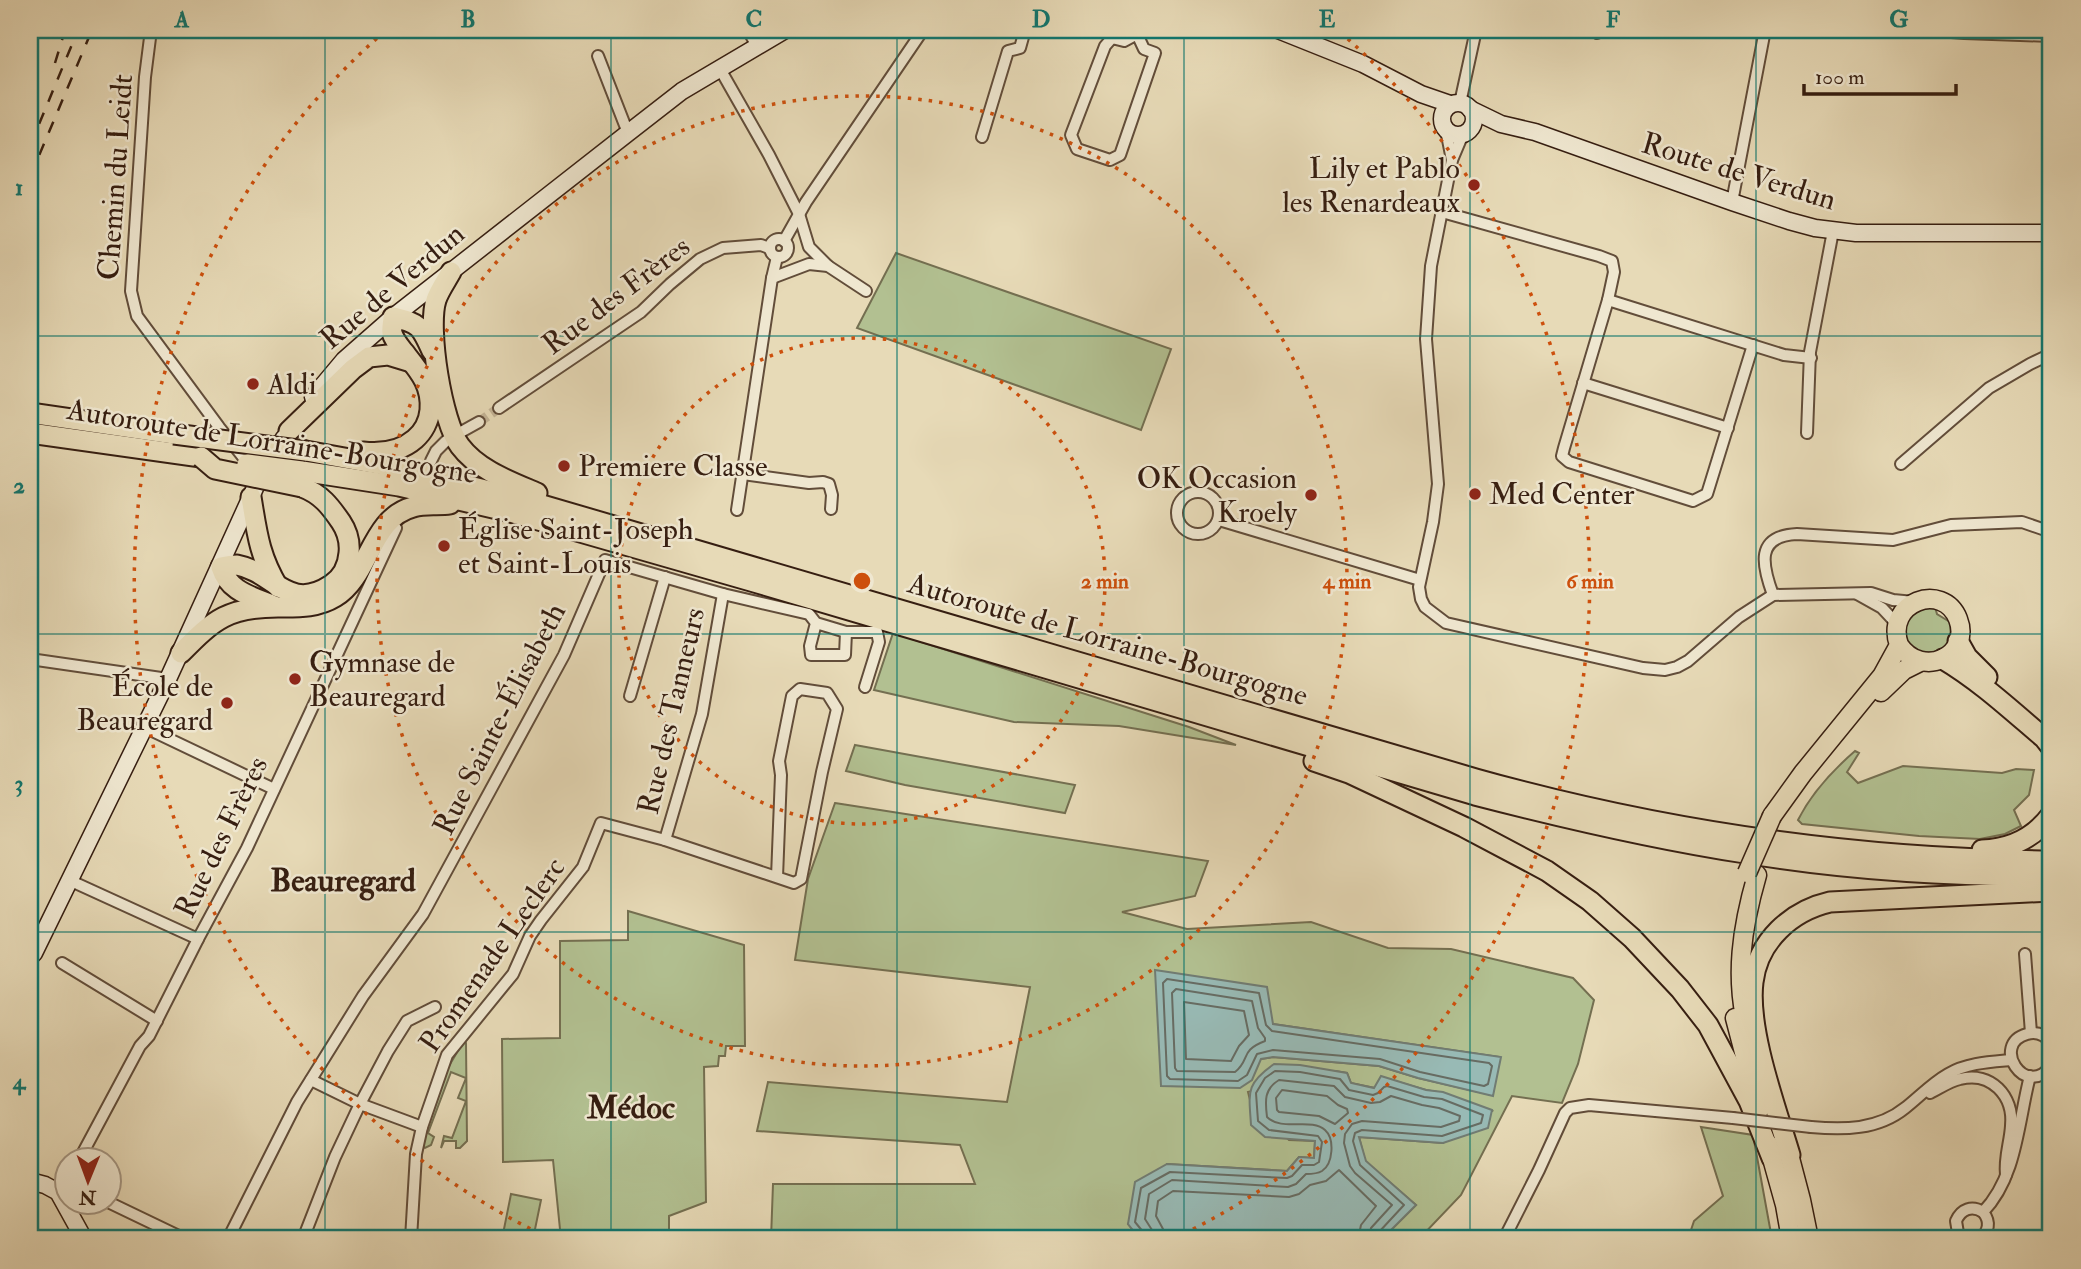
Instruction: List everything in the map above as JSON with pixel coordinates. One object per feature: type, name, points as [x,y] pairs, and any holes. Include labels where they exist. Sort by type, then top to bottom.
[{"type":"highway","points":[[451,272],[436,299],[432,322],[435,356],[450,427],[460,446],[479,465],[502,478],[625,529]]},
{"type":"highway","points":[[306,452],[395,451],[418,436],[429,418],[431,402],[428,387],[392,334],[393,317],[412,321],[423,332],[435,356]]},
{"type":"highway","points":[[289,431],[369,357],[388,355],[411,362]]},
{"type":"highway","name":"Autoroute de Lorraine-Bourgogne","points":[[30,413],[306,452],[394,467],[456,482],[1522,792],[1637,818],[1751,839],[1844,851],[1918,857],[2051,861]]},
{"type":"highway","name":"Autoroute de Lorraine-Bourgogne","points":[[30,433],[201,457],[215,469],[399,486],[465,500],[635,547],[1475,795],[1642,835],[1841,866],[1967,875],[2051,876]]},
{"type":"highway","points":[[181,653],[217,620],[288,592],[320,592],[337,581],[348,566],[349,545],[344,527],[328,502],[311,490],[302,479]]},
{"type":"highway","points":[[251,497],[259,547],[277,597]]},
{"type":"highway","points":[[221,567],[225,580],[238,591],[277,597],[299,607],[319,605],[350,586],[380,531],[395,516],[411,507],[447,505],[465,500]]},
{"type":"highway","points":[[1958,641],[1979,671],[2051,733]]},
{"type":"highway","points":[[1943,659],[1989,691],[2051,747]]},
{"type":"highway","points":[[1224,722],[1237,735],[1349,773],[1464,827],[1547,872],[1590,901],[1632,938],[1680,989],[1708,1025],[1781,1156]]},
{"type":"highway","points":[[1918,857],[2008,846],[2030,836],[2051,815]]},
{"type":"highway","points":[[1781,1156],[1752,997],[1753,979],[1764,948],[1780,928],[1804,911],[1830,902],[2051,891]]},
{"type":"main road","name":"Rue de Verdun","points":[[30,957],[71,881],[181,653],[264,471],[306,406],[344,360],[480,248],[682,91],[785,30]]},
{"type":"main road","name":"Route de Verdun","points":[[1288,32],[1363,64],[1453,112],[1535,132],[1789,221],[1856,233],[2051,233]]},
{"type":"main road","points":[[1453,112],[1474,116],[1467,131],[1455,135],[1453,112]]},
{"type":"main road","name":"Route de Verdun","points":[[1467,131],[1501,124]]},
{"type":"main road","points":[[1924,599],[1945,604],[1958,620],[1958,641],[1955,648],[1943,659],[1920,662],[1904,653],[1899,645],[1897,624],[1903,611],[1914,602],[1924,599]]},
{"type":"main road","points":[[1809,1239],[1781,1156],[1751,1045],[1741,995],[1742,939],[1752,874],[1777,818],[1802,773],[1882,676],[1899,645]]},
{"type":"main road","points":[[1777,818],[1881,692],[1904,670],[1920,662]]},
{"type":"main road","points":[[30,934],[56,907]]},
{"type":"main road","points":[[1781,1156],[1791,1239]]},
{"type":"main road","points":[[30,1181],[52,1186]]},
{"type":"main road","points":[[75,1216],[84,1239]]},
{"type":"street","name":"Chemin du Leidt","points":[[151,30],[139,161],[132,301],[137,316],[244,459],[264,471]]},
{"type":"street","points":[[748,30],[757,46]]},
{"type":"street","points":[[785,241],[799,214],[923,30]]},
{"type":"street","points":[[982,137],[1008,51],[1020,48],[1025,30]]},
{"type":"street","points":[[1476,30],[1453,112],[1452,160],[1431,266],[1426,339],[1438,484],[1433,522],[1420,579],[1421,599],[1426,607],[1446,623],[1643,668],[1665,670],[1688,662],[1739,617],[1773,595],[1871,593],[1894,600],[1914,602]]},
{"type":"street","points":[[1732,202],[1765,30]]},
{"type":"street","points":[[1926,30],[2051,36]]},
{"type":"street","points":[[1138,32],[1144,49],[1155,53],[1120,155],[1110,160],[1077,149],[1071,135],[1105,46],[1112,38],[1124,41],[1138,32]]},
{"type":"street","points":[[598,56],[628,132]]},
{"type":"street","points":[[720,69],[799,214],[809,247],[828,266],[866,291]]},
{"type":"street","points":[[1452,160],[1467,131]]},
{"type":"street","points":[[1442,212],[1612,261],[1615,272],[1608,300],[1562,456],[1569,462],[1693,501],[1707,494],[1753,345]]},
{"type":"street","points":[[1807,433],[1811,358],[1833,231]]},
{"type":"street","points":[[774,240],[785,241],[788,246],[783,256],[778,257],[771,253],[769,248],[774,240]]},
{"type":"street","name":"Rue des Frères","points":[[499,408],[641,312],[700,259],[723,248],[761,245],[769,248]]},
{"type":"street","points":[[737,510],[772,278],[778,257]]},
{"type":"street","points":[[772,278],[809,264],[828,266]]},
{"type":"street","points":[[1608,300],[1784,355],[1811,358]]},
{"type":"street","points":[[1902,464],[1989,388],[2051,354]]},
{"type":"street","points":[[1583,383],[1728,428]]},
{"type":"street","points":[[461,432],[479,422]]},
{"type":"street","points":[[431,461],[446,441]]},
{"type":"street","points":[[743,474],[829,484],[831,509]]},
{"type":"street","points":[[1202,492],[1214,499],[1218,506],[1219,520],[1216,526],[1205,534],[1191,534],[1177,519],[1178,506],[1188,495],[1202,492]]},
{"type":"street","points":[[1219,520],[1420,579]]},
{"type":"street","points":[[1773,595],[1764,567],[1764,555],[1769,544],[1782,535],[1893,540],[1951,525],[2022,522],[2051,532]]},
{"type":"street","name":"Rue des Frères","points":[[86,1146],[140,1046],[149,1036],[247,848],[396,528]]},
{"type":"street","name":"Rue Sainte-Élisabeth","points":[[228,1239],[297,1102],[363,996],[424,914],[564,655],[605,560],[665,577]]},
{"type":"street","points":[[630,696],[665,577],[809,614],[816,623],[846,632],[877,632],[879,642],[865,687]]},
{"type":"street","name":"Rue des Tanneurs","points":[[665,840],[702,714],[723,594]]},
{"type":"street","points":[[1857,594],[1882,608],[1897,624]]},
{"type":"street","points":[[816,623],[810,646],[811,655],[845,655],[846,632]]},
{"type":"street","points":[[30,659],[168,679]]},
{"type":"street","points":[[665,840],[794,883],[801,879],[837,709],[827,693],[800,689],[792,696],[779,761],[781,775],[777,877]]},
{"type":"street","points":[[144,727],[274,789]]},
{"type":"street","name":"Promenade Leclerc","points":[[411,1239],[416,1154],[422,1127],[447,1055],[513,974],[530,936],[583,867],[601,823],[665,840]]},
{"type":"street","points":[[71,881],[198,939]]},
{"type":"street","points":[[2025,954],[2031,1032]]},
{"type":"street","points":[[62,963],[157,1021]]},
{"type":"street","points":[[303,1239],[335,1157],[359,1104],[388,1051],[407,1021],[435,1007]]},
{"type":"street","points":[[2050,1068],[2043,1074],[2030,1076],[2018,1071],[2011,1060],[2011,1053],[2019,1037],[2031,1032],[2043,1035],[2051,1043]]},
{"type":"street","points":[[1504,1239],[1565,1113],[1570,1108],[1590,1105],[1845,1129],[1874,1124],[1896,1115],[1951,1072],[1982,1062],[2011,1060]]},
{"type":"street","points":[[1983,1212],[1995,1198],[2006,1175],[2030,1076]]},
{"type":"street","points":[[1917,1098],[1963,1078],[1980,1078],[1996,1085],[2004,1094],[2011,1116],[2006,1175]]},
{"type":"street","points":[[311,1080],[359,1104],[422,1127]]},
{"type":"street","points":[[1965,1239],[1958,1233],[1955,1224],[1962,1211],[1970,1208],[1983,1212],[1986,1216],[1988,1227],[1984,1236],[1979,1239]]},
{"type":"street","points":[[122,1209],[185,1239]]},
{"type":"green space","points":[[896,253],[1171,349],[1141,430],[857,328]]},
{"type":"green space","points":[[1935,607],[1937,614],[1950,622],[1950,638],[1939,650],[1918,653],[1908,643],[1904,634],[1905,624],[1911,611]]},
{"type":"green space","points":[[893,633],[1189,727],[1236,745],[1119,726],[1014,722],[874,690]]},
{"type":"green space","points":[[855,745],[1075,785],[1065,813],[905,785],[846,771]]},
{"type":"green space","points":[[1855,751],[1859,753],[1847,772],[1858,783],[1903,766],[2002,773],[2016,769],[2034,770],[2029,795],[2014,810],[2021,826],[2005,834],[1980,839],[1919,836],[1802,824],[1798,820],[1816,791]]},
{"type":"green space","points":[[835,803],[1208,861],[1195,896],[1122,912],[1187,929],[1311,922],[1388,948],[1451,949],[1573,978],[1594,1000],[1578,1064],[1562,1103],[1512,1096],[1461,1195],[1419,1239],[1382,1239],[1416,1205],[1365,1161],[1359,1137],[1443,1143],[1492,1111],[1443,1093],[1381,1077],[1375,1088],[1351,1083],[1347,1073],[1335,1071],[1248,1092],[1250,1100],[1289,1140],[1315,1141],[1314,1158],[1299,1157],[1287,1171],[1167,1164],[1128,1224],[1140,1239],[771,1239],[773,1184],[975,1184],[960,1145],[757,1131],[768,1082],[1007,1102],[1030,987],[795,960],[808,879]],"holes":[[[1273,1024],[1500,1057],[1492,1095],[1379,1066],[1273,1057],[1261,1059]]]},
{"type":"green space","points":[[628,911],[744,945],[745,1046],[726,1046],[725,1056],[719,1056],[718,1066],[704,1067],[706,1202],[669,1216],[669,1239],[561,1239],[553,1160],[503,1162],[502,1039],[560,1038],[560,941],[628,940]]},
{"type":"green space","points":[[465,1041],[466,1043],[467,1141],[460,1148],[456,1148],[456,1141],[444,1141],[441,1148],[444,1136],[452,1138],[466,1101],[458,1098],[466,1078],[451,1072],[428,1133],[434,1137],[431,1145],[425,1148],[425,1134],[438,1091]]},
{"type":"green space","points":[[1701,1127],[1753,1135],[1772,1239],[1688,1239],[1694,1221],[1723,1196]]},
{"type":"green space","points":[[511,1194],[541,1200],[533,1239],[502,1239]]},
{"type":"water","points":[[1155,970],[1267,987],[1273,1024],[1501,1057],[1493,1096],[1379,1066],[1273,1057],[1261,1059],[1252,1080],[1240,1088],[1161,1086]]},
{"type":"water","points":[[1274,1064],[1300,1065],[1347,1073],[1351,1083],[1374,1088],[1381,1076],[1426,1090],[1443,1092],[1492,1110],[1488,1128],[1443,1143],[1359,1137],[1366,1161],[1416,1205],[1382,1239],[1140,1239],[1128,1224],[1135,1182],[1167,1164],[1287,1171],[1299,1157],[1314,1158],[1315,1141],[1265,1137],[1251,1125],[1250,1097],[1253,1084]]},
{"type":"tunnel","points":[[479,422],[499,408]]},
{"type":"railway","points":[[55,63],[65,30]]},
{"type":"railway","points":[[30,146],[78,30]]},
{"type":"railway","points":[[30,177],[92,30]]},
{"type":"place","name":"Lily et Pablo les Renardeaux","points":[[1474,185]]},
{"type":"place","name":"Aldi","points":[[253,384]]},
{"type":"place","name":"Premiere Classe","points":[[564,466]]},
{"type":"place","name":"Med Center","points":[[1475,494]]},
{"type":"place","name":"OK Occasion Kroely","points":[[1311,495]]},
{"type":"place","name":"Église Saint-Joseph et Saint-Louis","points":[[444,546]]},
{"type":"place","name":"Gymnase de Beauregard","points":[[295,679]]},
{"type":"place","name":"École de Beauregard","points":[[227,703]]},
{"type":"district","name":"Beauregard","points":[[343,880]]},
{"type":"district","name":"Médoc","points":[[631,1107]]}]
